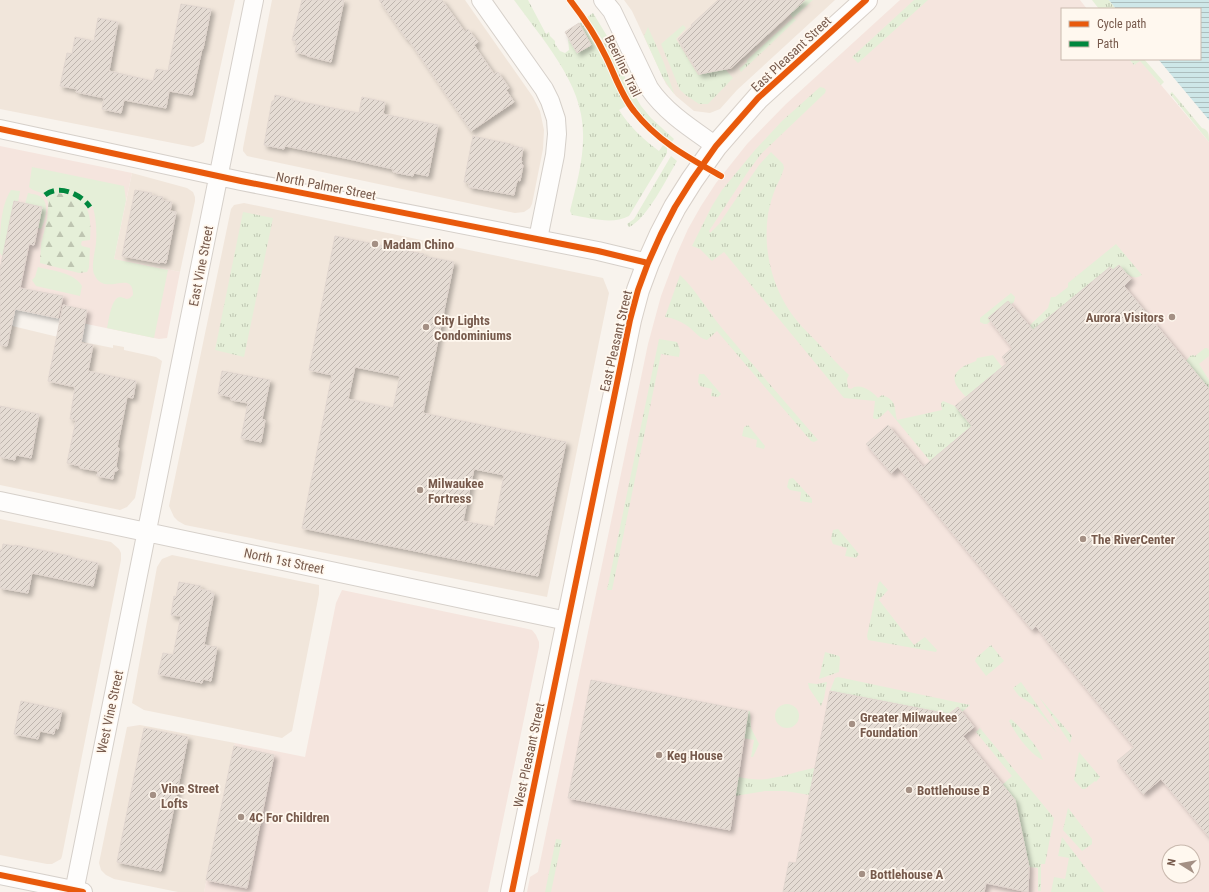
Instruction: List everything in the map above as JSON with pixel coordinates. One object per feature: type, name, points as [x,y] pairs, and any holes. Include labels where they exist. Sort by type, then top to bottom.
[{"type":"street","name":"East Vine Street","points":[[147,532],[254,0]]},
{"type":"street","points":[[481,0],[544,89],[556,119],[557,134],[555,155],[538,239]]},
{"type":"street","points":[[603,0],[612,11],[649,88],[654,95],[671,114],[716,146]]},
{"type":"street","name":"East Pleasant Street","points":[[568,622],[630,320],[638,290],[648,263],[675,206],[716,146],[758,98],[866,0]]},
{"type":"street","name":"North Palmer Street","points":[[0,129],[219,176],[598,251],[648,263]]},
{"type":"street","name":"North 1st Street","points":[[0,501],[568,622]]},
{"type":"street","name":"West Vine Street","points":[[77,891],[147,532]]},
{"type":"street","name":"West Pleasant Street","points":[[512,892],[568,622]]},
{"type":"street","points":[[0,875],[77,891]]},
{"type":"shaded area","points":[[0,0],[235,0],[204,142],[193,147],[0,109]]},
{"type":"shaded area","points":[[272,0],[465,0],[533,97],[540,111],[544,130],[543,149],[530,208],[524,212],[515,213],[247,156],[243,151],[243,148]]},
{"type":"shaded area","points":[[624,0],[835,0],[737,90],[720,109],[710,113],[694,111],[676,96],[666,84],[632,11]]},
{"type":"shaded area","points":[[900,0],[1080,0],[1086,8],[1061,8],[1061,60],[1130,60],[1134,65],[1140,60],[1209,142],[1209,892],[527,892],[530,877],[538,872],[648,344],[661,296],[676,256],[688,229],[716,183],[747,144],[786,104]]},
{"type":"shaded area","points":[[0,146],[132,173],[114,258],[180,272],[167,338],[159,339],[0,306]]},
{"type":"shaded area","points":[[132,173],[187,188],[193,192],[195,201],[180,272],[114,259]]},
{"type":"shaded area","points":[[244,203],[603,278],[609,293],[547,597],[185,525],[174,517],[169,506],[231,209],[234,205]]},
{"type":"shaded area","points":[[0,323],[113,348],[113,345],[124,347],[124,350],[156,357],[162,361],[135,498],[127,507],[120,510],[0,485]]},
{"type":"shaded area","points":[[0,519],[111,542],[119,549],[121,553],[121,560],[62,856],[61,859],[52,864],[0,855]]},
{"type":"shaded area","points":[[172,555],[319,585],[319,594],[292,731],[282,738],[144,710],[132,703],[157,567],[162,559]]},
{"type":"shaded area","points":[[342,590],[528,629],[532,630],[536,635],[539,642],[539,647],[488,892],[204,892],[235,743],[305,757],[336,603]]},
{"type":"shaded area","points":[[140,725],[235,743],[204,892],[178,892],[114,879],[106,875],[101,870],[99,863],[127,727]]},
{"type":"green space","points":[[514,0],[528,0],[546,34],[549,32],[560,51],[565,53],[569,50],[568,38],[577,53],[591,45],[579,23],[582,21],[596,45],[626,106],[619,110],[623,116],[642,137],[659,151],[663,145],[667,148],[667,153],[629,216],[622,219],[609,220],[572,215],[570,211],[579,172],[583,143],[581,115],[569,79],[548,46]]},
{"type":"green space","points":[[805,0],[813,0],[793,18],[790,14]]},
{"type":"green space","points":[[914,0],[928,0],[858,63],[852,57]]},
{"type":"green space","points":[[1092,0],[1109,0],[1115,8],[1098,8]]},
{"type":"green space","points":[[593,13],[607,36],[628,84],[641,106],[651,118],[674,139],[671,143],[646,122],[629,98],[602,39],[587,17]]},
{"type":"green space","points":[[793,18],[796,20],[741,72],[739,69],[747,62],[747,60]]},
{"type":"green space","points":[[683,25],[686,28],[676,39],[698,75],[725,69],[733,78],[708,104],[699,104],[680,90],[661,44]]},
{"type":"green space","points":[[648,27],[664,63],[674,94],[663,78],[644,36]]},
{"type":"green space","points":[[1130,60],[1145,60],[1164,82],[1161,85],[1140,61],[1134,65]]},
{"type":"green space","points":[[820,87],[826,90],[825,93],[761,154],[709,231],[710,233],[719,224],[759,165],[771,152],[783,164],[784,168],[773,194],[768,214],[768,253],[774,278],[784,302],[800,324],[849,375],[847,379],[848,388],[851,389],[858,386],[869,390],[878,398],[882,395],[887,397],[894,404],[897,420],[942,410],[941,403],[943,401],[955,406],[972,426],[930,461],[888,410],[878,419],[875,419],[873,418],[875,401],[844,398],[724,252],[712,261],[700,249],[692,246],[712,206],[722,190],[755,150],[782,121]]},
{"type":"green space","points":[[1172,92],[1202,128],[1207,131],[1209,135],[1209,142],[1170,94]]},
{"type":"green space","points":[[671,156],[677,161],[662,187],[643,216],[629,227],[627,224],[634,219]]},
{"type":"green space","points":[[32,167],[124,186],[126,200],[114,259],[168,270],[154,338],[107,328],[115,300],[121,297],[127,299],[130,298],[133,295],[132,287],[128,283],[105,284],[99,281],[93,271],[96,243],[96,220],[93,207],[90,207],[89,210],[77,199],[62,193],[51,194],[49,197],[49,205],[46,196],[29,187]]},
{"type":"green space","points":[[11,190],[20,191],[18,202],[14,202],[3,257],[0,253],[1,220],[7,197]]},
{"type":"green space","points":[[28,193],[39,196],[44,200],[46,207],[45,217],[41,229],[38,228],[42,207],[25,204]]},
{"type":"green space","points":[[55,193],[75,197],[86,206],[89,213],[90,240],[82,241],[81,244],[82,246],[90,248],[89,268],[87,272],[79,273],[40,263],[41,244],[47,220],[49,197],[51,194]]},
{"type":"green space","points":[[243,212],[273,218],[244,357],[215,350]]},
{"type":"green space","points":[[1116,244],[1142,275],[1132,277],[1119,265],[1033,331],[1029,326],[1048,308],[1051,297],[1055,297],[1068,287],[1068,283]]},
{"type":"green space","points":[[38,267],[62,273],[74,278],[82,286],[80,296],[36,286],[32,280],[35,277]]},
{"type":"green space","points":[[680,275],[721,327],[818,440],[814,442],[811,441],[717,331],[707,340],[681,322],[665,317]]},
{"type":"green space","points":[[1011,293],[1015,297],[1014,302],[987,324],[980,322],[980,318]]},
{"type":"green space","points":[[659,339],[677,342],[680,350],[679,357],[661,354],[612,590],[607,590]]},
{"type":"green space","points":[[1205,348],[1209,350],[1209,356],[1199,364],[1209,380],[1209,389],[1186,361],[1190,356],[1195,356]]},
{"type":"green space","points":[[993,355],[1002,367],[966,397],[956,385],[956,374],[964,366],[976,361],[977,358]]},
{"type":"green space","points":[[699,374],[704,374],[721,394],[718,397],[711,396],[712,389],[700,386],[698,382]]},
{"type":"green space","points":[[748,425],[765,446],[764,449],[756,447],[757,440],[742,436],[744,427]]},
{"type":"green space","points":[[793,478],[812,499],[812,503],[800,501],[801,492],[790,490],[787,487],[789,479]]},
{"type":"green space","points":[[838,529],[859,554],[856,558],[845,556],[847,548],[833,544],[831,539],[833,530]]},
{"type":"green space","points":[[880,581],[888,590],[879,600],[914,645],[925,637],[937,650],[936,652],[868,640],[867,636],[878,584]]},
{"type":"green space","points":[[991,645],[1004,661],[986,676],[975,661],[976,658]]},
{"type":"green space","points":[[825,652],[839,656],[839,672],[819,679]]},
{"type":"green space","points":[[838,677],[970,705],[962,712],[957,707],[947,715],[945,713],[830,691],[835,678]]},
{"type":"green space","points":[[827,682],[821,706],[809,688],[808,683],[817,684]]},
{"type":"green space","points":[[1021,682],[1057,733],[1033,705],[1019,696],[1013,688]]},
{"type":"green space","points":[[1039,697],[1072,736],[1070,743]]},
{"type":"green space","points":[[787,704],[792,705],[798,711],[798,721],[792,727],[787,728],[782,727],[776,721],[775,716],[776,711],[782,705]]},
{"type":"green space","points":[[748,711],[750,711],[751,728],[759,744],[753,757],[751,757],[754,740],[743,738]]},
{"type":"green space","points":[[1011,719],[1034,744],[1043,760],[1023,743],[1009,721]]},
{"type":"green space","points":[[980,728],[1054,818],[1045,864],[1041,864],[1041,891],[1038,891],[1038,868],[1029,867],[1015,800],[1002,785],[1012,776],[976,732]]},
{"type":"green space","points":[[1079,752],[1100,777],[1096,782],[1095,781],[1085,789],[1082,789],[1074,780]]},
{"type":"green space","points":[[815,768],[810,795],[785,791],[765,791],[735,796],[738,777],[768,779]]},
{"type":"green space","points":[[1068,808],[1092,839],[1092,844],[1082,851],[1063,830]]},
{"type":"green space","points":[[1062,837],[1104,892],[1051,892],[1054,877],[1065,879],[1069,858],[1058,856]]},
{"type":"green space","points":[[556,839],[562,840],[551,892],[545,892]]},
{"type":"water","points":[[1109,0],[1209,0],[1209,120],[1159,60],[1201,60],[1201,8],[1115,8]]},
{"type":"building","points":[[302,0],[344,0],[331,62],[295,52],[297,43],[295,43],[296,41],[292,40]]},
{"type":"building","points":[[379,0],[442,0],[465,32],[468,29],[478,42],[474,45],[494,74],[498,72],[509,88],[506,90],[514,102],[471,131],[408,39],[407,40]]},
{"type":"building","points":[[718,0],[805,0],[731,68],[699,74],[678,39]]},
{"type":"building","points":[[181,4],[211,9],[192,95],[169,91],[166,108],[124,100],[121,113],[102,109],[104,98],[76,92],[77,89],[60,86],[67,53],[72,54],[75,37],[94,41],[98,18],[118,22],[109,71],[153,81],[156,69],[168,71]]},
{"type":"building","points":[[579,23],[591,45],[577,53],[565,32]]},
{"type":"building","points":[[275,95],[293,99],[292,100],[359,113],[362,97],[385,102],[383,114],[438,125],[428,176],[414,173],[413,176],[393,172],[393,169],[285,146],[284,149],[264,145],[272,101],[274,101]]},
{"type":"building","points":[[473,136],[523,148],[521,164],[523,165],[520,181],[518,180],[516,184],[514,195],[469,187],[469,183],[464,182]]},
{"type":"building","points":[[135,190],[152,193],[151,195],[163,197],[162,200],[172,202],[170,211],[176,212],[166,263],[122,256]]},
{"type":"building","points":[[14,201],[42,207],[34,245],[29,244],[20,288],[63,296],[58,318],[15,309],[7,346],[0,345],[0,269]]},
{"type":"building","points":[[335,236],[424,254],[424,256],[454,262],[423,413],[566,442],[538,576],[302,528],[332,375],[309,370]],"holes":[[[355,367],[400,376],[393,408],[348,399]],[[474,469],[504,475],[494,527],[463,521]]]},
{"type":"building","name":"The RiverCenter","points":[[1119,265],[1131,279],[1124,286],[1209,389],[1209,837],[1161,779],[1143,794],[1117,761],[1134,747],[1036,626],[1032,630],[898,467],[891,473],[866,444],[888,425],[923,467],[972,426],[955,406],[1007,363],[1002,357],[1012,348],[988,318],[1008,301],[1033,330],[1110,267],[1113,270]]},
{"type":"building","points":[[63,305],[87,310],[81,343],[93,345],[88,371],[136,381],[133,398],[127,397],[117,448],[119,448],[116,466],[118,470],[114,472],[113,479],[97,476],[98,471],[80,468],[80,466],[67,463],[76,420],[70,419],[75,387],[48,381]]},
{"type":"building","points":[[222,371],[270,380],[262,419],[265,420],[261,442],[241,438],[248,403],[231,400],[231,397],[218,394]]},
{"type":"building","points":[[0,406],[39,414],[31,458],[16,455],[15,460],[0,457]]},
{"type":"building","points":[[3,544],[46,551],[98,563],[93,586],[32,573],[28,593],[0,588],[0,550],[2,550]]},
{"type":"building","points":[[179,582],[201,586],[200,589],[214,593],[204,645],[217,647],[211,681],[203,679],[202,683],[158,674],[163,653],[173,655],[181,616],[171,615],[174,596],[176,597]]},
{"type":"building","name":"Keg House","points":[[591,680],[748,711],[730,830],[568,798]]},
{"type":"building","name":"Bottlehouse B","points":[[830,691],[949,714],[958,707],[974,727],[963,736],[1015,800],[1029,867],[1028,892],[986,883],[984,892],[783,892],[789,862],[796,863]]},
{"type":"building","points":[[21,701],[62,710],[58,729],[55,728],[54,734],[40,731],[38,739],[14,734]]},
{"type":"building","name":"Vine Street Lofts","points":[[144,728],[188,737],[161,871],[117,862]]},
{"type":"building","name":"4C For Children","points":[[234,746],[274,755],[247,888],[206,880]]},
{"type":"marked path","points":[[45,195],[57,190],[69,192],[81,198],[90,207]]},
{"type":"cycle path","name":"Beerline Trail","points":[[570,0],[585,20],[598,42],[629,105],[643,122],[674,148],[721,176]]},
{"type":"cycle path","points":[[512,892],[630,320],[638,290],[648,263],[675,207],[716,146],[758,98],[866,0]]},
{"type":"cycle path","points":[[0,129],[241,181],[598,251],[648,263]]},
{"type":"cycle path","points":[[0,875],[83,892]]},
{"type":"place","name":"Madam Chino","points":[[375,244]]},
{"type":"place","name":"Aurora Visitors","points":[[1172,317]]},
{"type":"place","name":"City Lights Condominiums","points":[[426,327]]},
{"type":"place","name":"Milwaukee Fortress","points":[[420,490]]},
{"type":"place","name":"The RiverCenter","points":[[1083,539]]},
{"type":"place","name":"Greater Milwaukee Foundation","points":[[852,724]]},
{"type":"place","name":"Keg House","points":[[659,755]]},
{"type":"place","name":"Bottlehouse B","points":[[909,790]]},
{"type":"place","name":"Vine Street Lofts","points":[[153,795]]},
{"type":"place","name":"4C For Children","points":[[241,817]]},
{"type":"place","name":"Bottlehouse A","points":[[862,874]]}]
